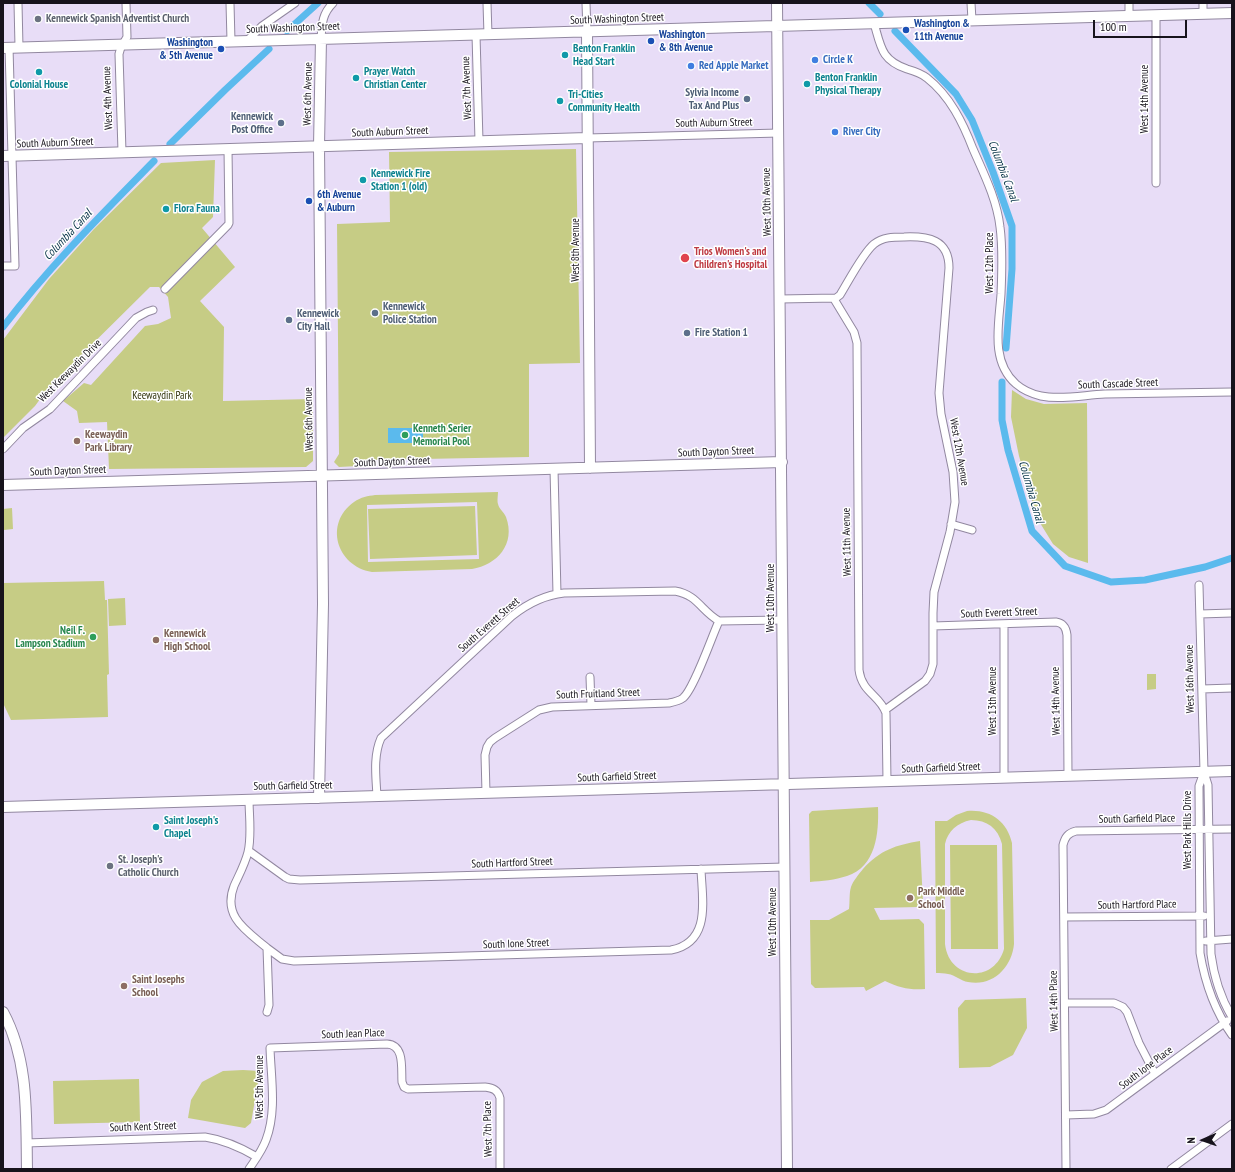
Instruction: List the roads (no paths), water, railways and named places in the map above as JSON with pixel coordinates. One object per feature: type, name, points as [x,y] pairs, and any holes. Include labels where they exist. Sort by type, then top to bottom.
[{"type":"street","points":[[3,266],[15,266],[8,156],[10,47],[18,3]]},
{"type":"street","name":"West 4th Avenue","points":[[122,152],[119,54],[128,34],[126,3]]},
{"type":"street","points":[[230,3],[231,42]]},
{"type":"street","points":[[247,41],[262,26],[295,3]]},
{"type":"street","points":[[321,39],[323,17],[334,3]]},
{"type":"street","points":[[487,3],[488,34]]},
{"type":"street","points":[[586,3],[587,32]]},
{"type":"street","name":"West 10th Avenue","points":[[777,3],[787,1169]]},
{"type":"street","points":[[972,3],[972,20]]},
{"type":"street","points":[[1129,3],[1129,16]]},
{"type":"street","points":[[1202,3],[1203,14]]},
{"type":"street","name":"South Washington Street","points":[[10,47],[1232,13]]},
{"type":"street","name":"West 14th Avenue","points":[[1156,15],[1156,184]]},
{"type":"street","name":"West 12th Place","points":[[874,23],[881,48],[888,59],[928,78],[951,105],[962,123],[989,187],[1000,224],[1002,249],[998,347],[1001,364],[1010,378]]},
{"type":"street","name":"West 8th Avenue","points":[[587,32],[590,468]]},
{"type":"street","name":"West 7th Avenue","points":[[476,35],[479,141]]},
{"type":"street","name":"West 6th Avenue","points":[[319,798],[323,616],[319,146],[321,39]]},
{"type":"street","name":"South Auburn Street","points":[[8,156],[779,133]]},
{"type":"street","points":[[165,289],[229,223],[228,149]]},
{"type":"street","name":"West 12th Avenue","points":[[834,299],[840,295],[871,247],[880,240],[890,237],[920,237],[931,239],[942,246],[948,256],[949,268],[939,392],[941,414],[954,482],[954,509],[952,524],[934,592],[933,664],[928,678],[922,684],[885,710]]},
{"type":"street","points":[[780,299],[834,299]]},
{"type":"street","name":"West 11th Avenue","points":[[834,299],[854,332],[857,343],[860,675],[865,688],[885,710]]},
{"type":"street","name":"West Keewaydin Drive","points":[[3,449],[23,428],[50,409],[136,318],[153,310]]},
{"type":"street","name":"South Cascade Street","points":[[1010,378],[1033,394],[1053,397],[1106,394],[1232,392]]},
{"type":"street","name":"South Dayton Street","points":[[3,485],[782,462]]},
{"type":"street","points":[[554,469],[557,594]]},
{"type":"street","points":[[952,524],[972,530]]},
{"type":"street","name":"West 16th Avenue","points":[[1199,585],[1204,772]]},
{"type":"street","name":"South Everett Street","points":[[377,796],[377,751],[386,732],[512,616],[535,601],[557,594],[675,591],[688,594],[694,598],[711,616],[719,621]]},
{"type":"street","points":[[1200,614],[1232,613]]},
{"type":"street","points":[[719,621],[783,620]]},
{"type":"street","name":"South Fruitland Street","points":[[486,793],[485,755],[490,742],[539,710],[545,708],[591,705],[669,703],[679,701],[684,698],[691,688],[719,621]]},
{"type":"street","name":"South Everett Street","points":[[933,626],[1056,622],[1064,626]]},
{"type":"street","name":"West 13th Avenue","points":[[1004,624],[1004,778]]},
{"type":"street","name":"West 14th Avenue","points":[[1064,626],[1067,635],[1068,776]]},
{"type":"street","points":[[590,678],[591,705]]},
{"type":"street","points":[[1202,689],[1232,688]]},
{"type":"street","points":[[885,710],[887,782]]},
{"type":"street","name":"South Garfield Street","points":[[3,806],[1232,771]]},
{"type":"street","name":"West Park Hills Drive","points":[[1204,772],[1208,785],[1211,954],[1216,979],[1224,1004],[1232,1017]]},
{"type":"street","name":"West Park Hills Drive","points":[[1204,772],[1199,786],[1200,953],[1205,979],[1212,1002],[1232,1035]]},
{"type":"street","points":[[249,799],[249,851],[232,892],[231,904],[232,912],[240,925],[267,948],[269,1005],[267,1012]]},
{"type":"street","name":"South Garfield Place","points":[[1068,835],[1076,831],[1232,829]]},
{"type":"street","name":"West 14th Place","points":[[1066,1169],[1063,845],[1068,835]]},
{"type":"street","name":"South Hartford Street","points":[[249,851],[285,877],[294,880],[785,867]]},
{"type":"street","name":"South Ione Street","points":[[267,948],[282,959],[294,961],[678,949],[695,937],[701,924],[701,869]]},
{"type":"street","name":"South Hartford Place","points":[[1064,917],[1210,916]]},
{"type":"street","points":[[1200,941],[1232,939]]},
{"type":"street","points":[[1065,1003],[1114,1003],[1123,1006],[1155,1074]]},
{"type":"street","points":[[3,1012],[15,1040],[21,1064],[24,1084],[27,1169]]},
{"type":"street","name":"South Ione Place","points":[[1066,1115],[1094,1114],[1106,1110],[1232,1017]]},
{"type":"street","name":"South Jean Place","points":[[270,1048],[392,1044],[399,1050],[402,1082],[404,1087],[408,1089],[485,1087],[496,1090]]},
{"type":"street","name":"West 5th Avenue","points":[[249,1169],[266,1142],[272,1117],[270,1048]]},
{"type":"street","name":"West 7th Place","points":[[496,1090],[500,1098],[500,1169]]},
{"type":"street","points":[[1171,1169],[1232,1124]]},
{"type":"street","name":"South Kent Street","points":[[26,1143],[205,1137],[226,1141],[257,1157]]},
{"type":"water","name":"Kenneth Serier Memorial Pool","points":[[388,428],[423,428],[423,443],[388,443]]},
{"type":"waterway","name":"Columbia Canal","points":[[287,31],[318,3]]},
{"type":"waterway","name":"Columbia Canal","points":[[869,3],[880,14]]},
{"type":"waterway","name":"Columbia Canal","points":[[895,31],[956,94],[972,120],[993,172],[1012,226],[1012,269],[1006,348]]},
{"type":"waterway","name":"Columbia Canal","points":[[170,144],[269,49]]},
{"type":"waterway","name":"Columbia Canal","points":[[3,327],[57,263],[154,161]]},
{"type":"waterway","name":"Columbia Canal","points":[[1002,382],[1002,420],[1008,450],[1032,531],[1065,566],[1111,582],[1145,580],[1205,567],[1232,558]]},
{"type":"place","name":"Kennewick Spanish Adventist Church","points":[[38,19]]},
{"type":"place","name":"Washington & 11th Avenue","points":[[906,30]]},
{"type":"place","name":"Washington & 8th Avenue","points":[[651,41]]},
{"type":"place","name":"Washington & 5th Avenue","points":[[221,49]]},
{"type":"place","name":"Benton Franklin Head Start","points":[[565,55]]},
{"type":"place","name":"Circle K","points":[[815,60]]},
{"type":"place","name":"Red Apple Market","points":[[691,66]]},
{"type":"place","name":"Colonial House","points":[[39,72]]},
{"type":"place","name":"Prayer Watch Christian Center","points":[[356,78]]},
{"type":"place","name":"Benton Franklin Physical Therapy","points":[[807,84]]},
{"type":"place","name":"Sylvia Income Tax And Plus","points":[[747,99]]},
{"type":"place","name":"Tri-Cities Community Health","points":[[560,101]]},
{"type":"place","name":"Kennewick Post Office","points":[[281,123]]},
{"type":"place","name":"River City","points":[[835,132]]},
{"type":"place","name":"Kennewick Fire Station 1 (old)","points":[[363,180]]},
{"type":"place","name":"6th Avenue & Auburn","points":[[309,201]]},
{"type":"place","name":"Flora Fauna","points":[[166,209]]},
{"type":"place","name":"Trios Women's and Children's Hospital","points":[[685,258]]},
{"type":"place","name":"Kennewick Police Station","points":[[375,313]]},
{"type":"place","name":"Kennewick City Hall","points":[[289,320]]},
{"type":"place","name":"Fire Station 1","points":[[687,333]]},
{"type":"place","name":"Kenneth Serier Memorial Pool","points":[[405,435]]},
{"type":"place","name":"Keewaydin Park Library","points":[[77,441]]},
{"type":"place","name":"Neil F. Lampson Stadium","points":[[93,637]]},
{"type":"place","name":"Kennewick High School","points":[[156,640]]},
{"type":"place","name":"Saint Joseph's Chapel","points":[[156,827]]},
{"type":"place","name":"St. Joseph's Catholic Church","points":[[110,866]]},
{"type":"place","name":"Park Middle School","points":[[910,898]]},
{"type":"place","name":"Saint Josephs School","points":[[124,986]]},
{"type":"park label","name":"Keewaydin Park","points":[[162,396]]}]
